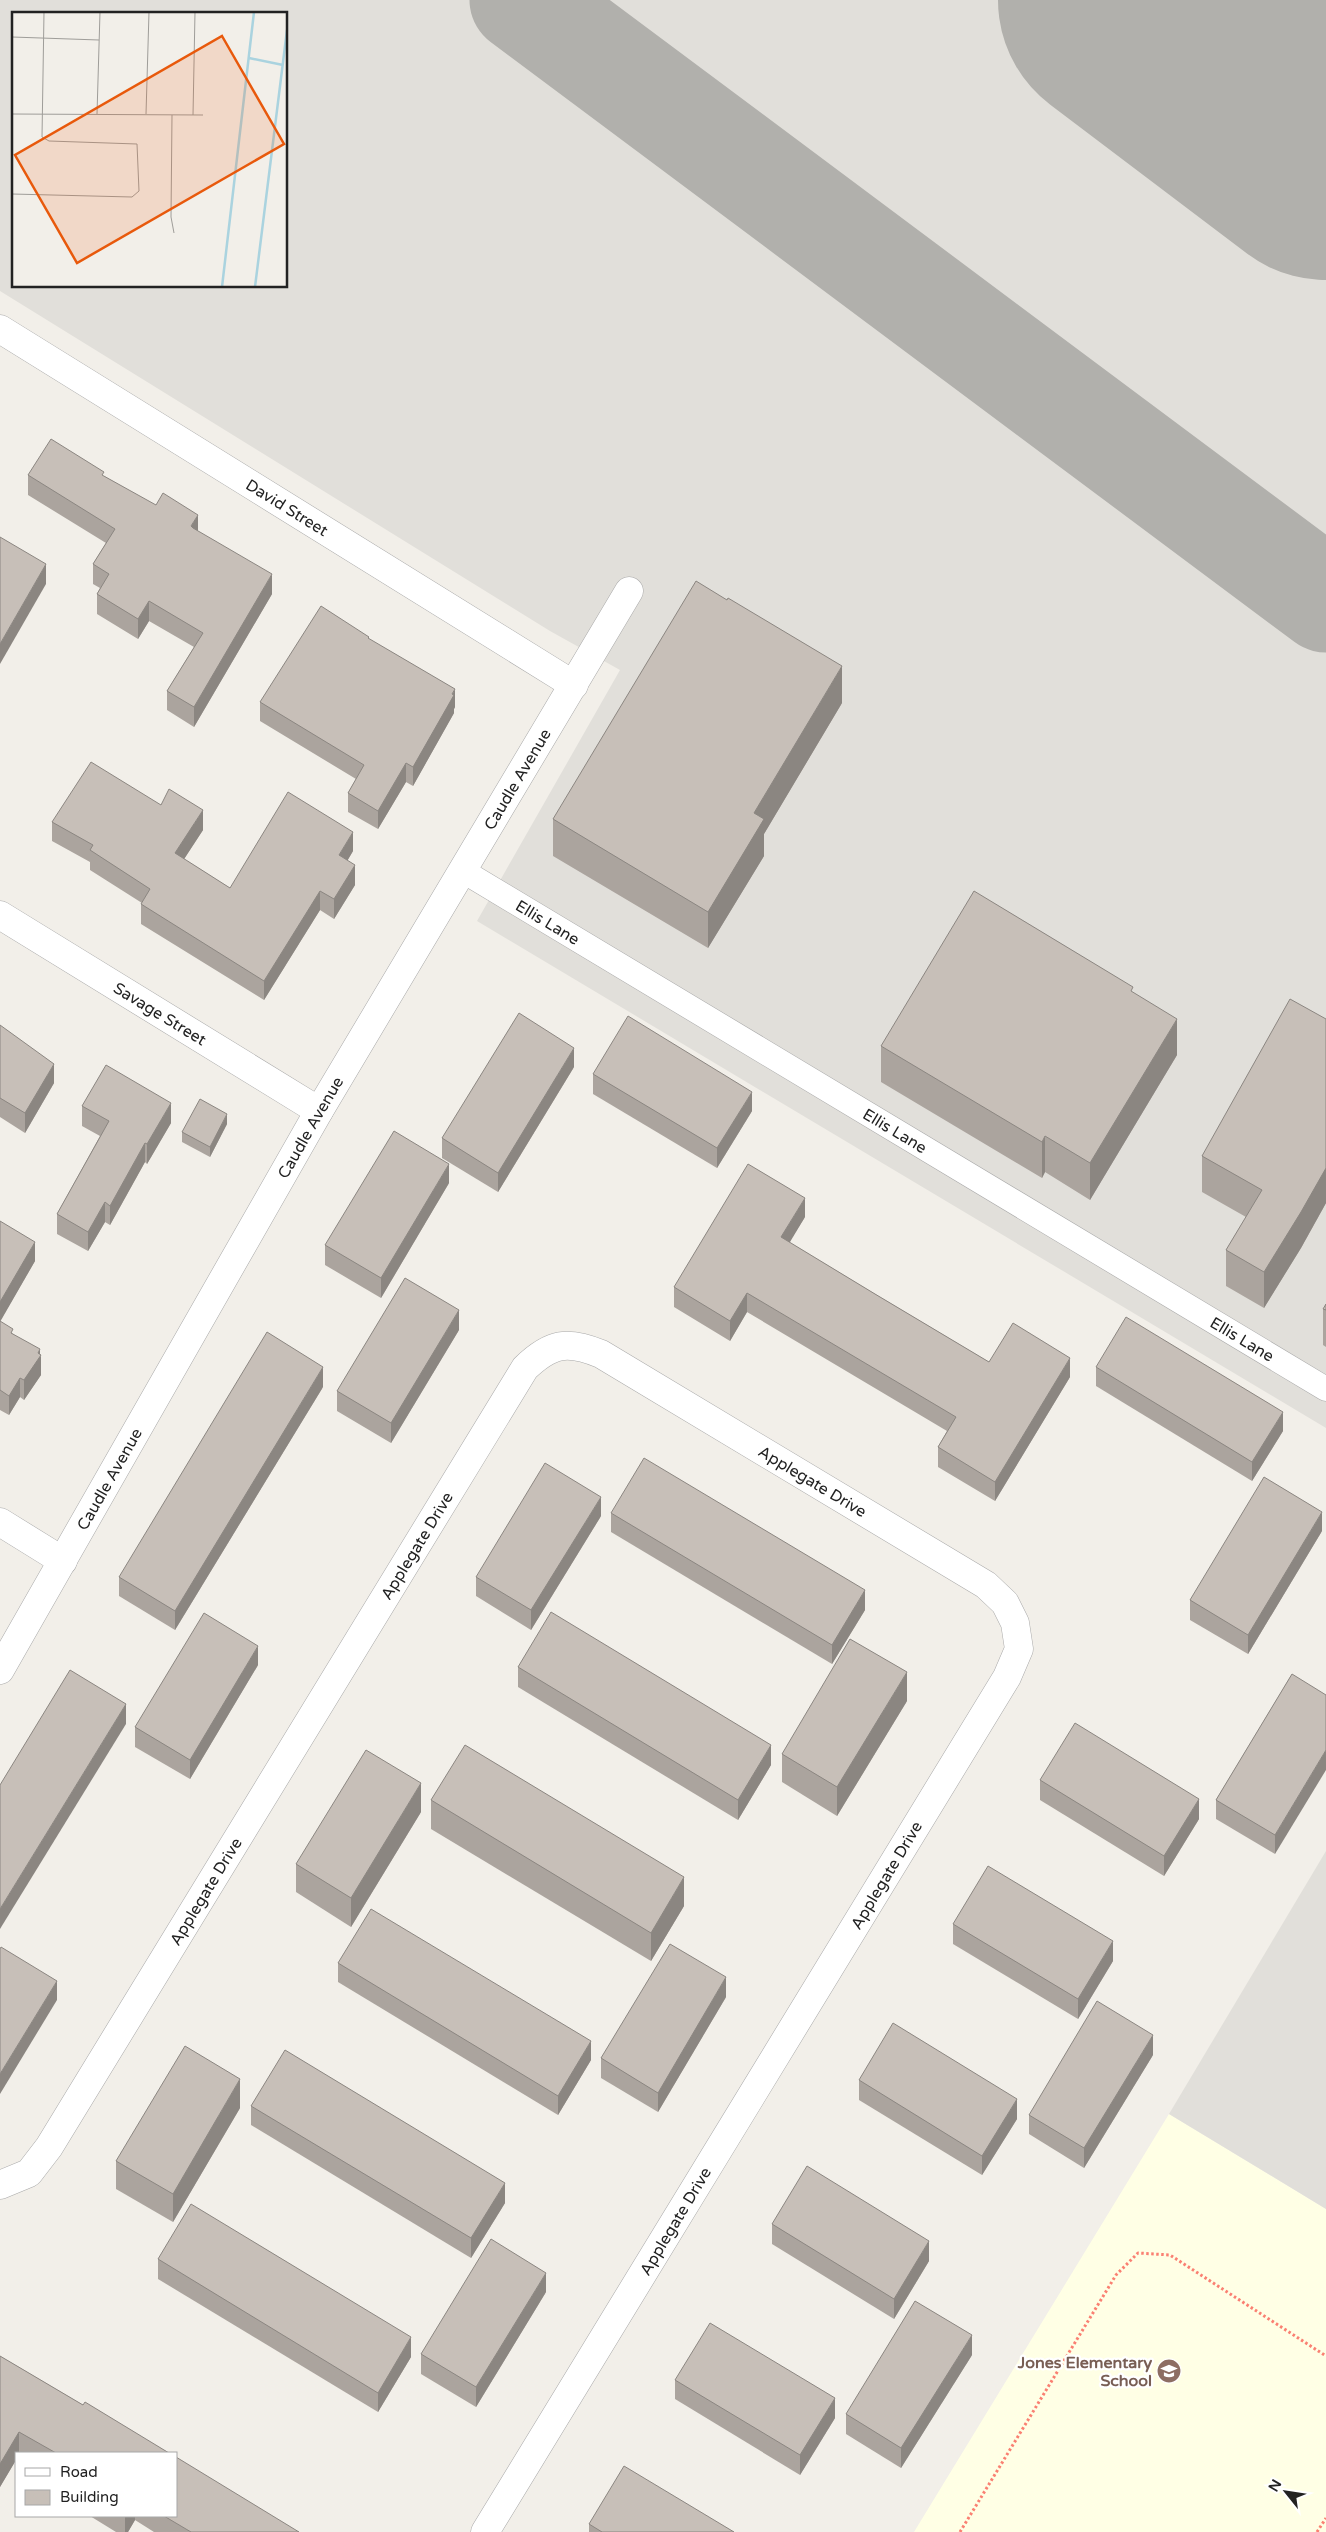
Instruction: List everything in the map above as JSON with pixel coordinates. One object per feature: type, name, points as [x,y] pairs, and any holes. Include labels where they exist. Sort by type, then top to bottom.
[{"type":"street","name":"David Street","points":[[0,330],[574,685]]},
{"type":"street","name":"Caudle Avenue","points":[[0,1670],[319,1112],[629,591]]},
{"type":"street","name":"Savage Street","points":[[0,915],[319,1112]]},
{"type":"street","name":"Applegate Drive","points":[[0,2185],[28,2173],[49,2147],[525,1368],[542,1352],[560,1345],[582,1346],[601,1354],[986,1585],[1005,1603],[1015,1623],[1019,1649],[1007,1676],[485,2532]]},
{"type":"street","points":[[0,1522],[63,1561]]},
{"type":"lane","name":"Ellis Lane","points":[[462,871],[1326,1389]]},
{"type":"path","points":[[960,2532],[1116,2275],[1138,2252],[1170,2255],[1326,2356]]},
{"type":"path","points":[[1317,2532],[1326,2518]]},
{"type":"shaded area","points":[[0,0],[1326,0],[1326,1428],[477,921],[620,670],[550,631],[0,291]]},
{"type":"shaded area","points":[[1326,1851],[1326,2209],[1169,2114]]},
{"type":"shaded area","name":"Jones Elementary School","points":[[1169,2114],[1326,2209],[1326,2532],[914,2532]]},
{"type":"building","points":[[51,439],[104,472],[102,475],[156,505],[163,493],[198,515],[191,526],[193,528],[272,574],[194,707],[167,691],[203,633],[149,601],[138,619],[97,594],[109,574],[93,564],[115,529],[28,475]]},
{"type":"building","points":[[0,537],[46,564],[0,644]]},
{"type":"building","points":[[696,581],[842,666],[754,813],[764,819],[708,912],[553,819]]},
{"type":"building","points":[[321,606],[368,638],[455,689],[452,694],[454,695],[413,767],[406,763],[378,811],[348,793],[364,765],[260,702]]},
{"type":"building","points":[[91,762],[161,805],[169,789],[203,810],[175,853],[230,888],[288,792],[353,832],[339,855],[355,865],[334,899],[320,891],[264,981],[141,904],[150,889],[90,850],[93,845],[52,822]]},
{"type":"building","points":[[974,891],[1133,987],[1131,991],[1177,1019],[1090,1163],[1045,1136],[1042,1142],[881,1046]]},
{"type":"building","points":[[1290,999],[1326,1019],[1326,1168],[1264,1272],[1226,1250],[1262,1190],[1202,1156]]},
{"type":"building","points":[[519,1013],[574,1048],[498,1173],[442,1138]]},
{"type":"building","points":[[628,1016],[752,1092],[717,1148],[593,1074]]},
{"type":"building","points":[[0,1025],[54,1064],[25,1113],[0,1098]]},
{"type":"building","points":[[106,1065],[171,1103],[147,1144],[145,1143],[110,1206],[105,1202],[88,1232],[57,1214],[109,1121],[82,1106]]},
{"type":"building","points":[[200,1099],[227,1114],[210,1147],[182,1132]]},
{"type":"building","points":[[394,1131],[449,1164],[381,1278],[325,1245]]},
{"type":"building","points":[[748,1164],[805,1198],[781,1237],[875,1294],[989,1362],[1013,1323],[1070,1358],[995,1482],[938,1447],[956,1417],[747,1293],[730,1321],[674,1287]]},
{"type":"building","points":[[0,1221],[35,1242],[0,1302]]},
{"type":"building","points":[[405,1278],[459,1310],[391,1423],[337,1391]]},
{"type":"building","points":[[1126,1317],[1283,1412],[1252,1462],[1096,1367]]},
{"type":"building","points":[[0,1321],[13,1329],[11,1333],[40,1349],[38,1353],[41,1355],[24,1380],[20,1378],[9,1396],[0,1390]]},
{"type":"building","points":[[267,1332],[323,1367],[175,1611],[119,1577]]},
{"type":"building","points":[[644,1458],[865,1590],[832,1645],[611,1513]]},
{"type":"building","points":[[545,1463],[601,1497],[531,1610],[476,1577]]},
{"type":"building","points":[[1264,1477],[1322,1512],[1248,1635],[1190,1600]]},
{"type":"building","points":[[551,1612],[771,1745],[738,1800],[518,1667]]},
{"type":"building","points":[[204,1613],[258,1646],[190,1760],[135,1727]]},
{"type":"building","points":[[850,1639],[907,1672],[837,1787],[782,1754]]},
{"type":"building","points":[[70,1670],[126,1704],[0,1909],[0,1785]]},
{"type":"building","points":[[1292,1674],[1326,1695],[1326,1750],[1275,1835],[1216,1800]]},
{"type":"building","points":[[1075,1723],[1199,1799],[1164,1856],[1040,1780]]},
{"type":"building","points":[[465,1745],[684,1877],[651,1933],[431,1800]]},
{"type":"building","points":[[366,1750],[421,1783],[351,1898],[296,1864]]},
{"type":"building","points":[[988,1866],[1113,1941],[1078,1999],[953,1924]]},
{"type":"building","points":[[371,1909],[591,2041],[558,2096],[338,1963]]},
{"type":"building","points":[[670,1944],[726,1977],[658,2093],[601,2058]]},
{"type":"building","points":[[1,1947],[57,1981],[0,2074],[0,1949]]},
{"type":"building","points":[[1097,2001],[1153,2035],[1084,2148],[1029,2115]]},
{"type":"building","points":[[893,2023],[1017,2099],[982,2156],[859,2080]]},
{"type":"building","points":[[185,2046],[240,2079],[173,2194],[116,2161]]},
{"type":"building","points":[[285,2050],[505,2183],[471,2238],[251,2106]]},
{"type":"building","points":[[807,2166],[929,2241],[894,2299],[772,2224]]},
{"type":"building","points":[[191,2204],[411,2337],[378,2393],[158,2259]]},
{"type":"building","points":[[491,2239],[546,2273],[476,2387],[421,2354]]},
{"type":"building","points":[[915,2301],[972,2335],[901,2448],[846,2414]]},
{"type":"building","points":[[710,2323],[835,2398],[800,2455],[675,2380]]},
{"type":"building","points":[[0,2356],[83,2405],[85,2402],[167,2452],[54,2452],[19,2432],[0,2464]]},
{"type":"building","points":[[178,2458],[299,2532],[191,2532],[166,2517],[178,2517]]},
{"type":"building","points":[[624,2466],[734,2532],[602,2532],[589,2524]]},
{"type":"taxiway","points":[[522,0],[1326,600]]},
{"type":"runway","points":[[1129,0],[1326,149]]},
{"type":"place","name":"Jones Elementary School","points":[[1169,2371]]}]
